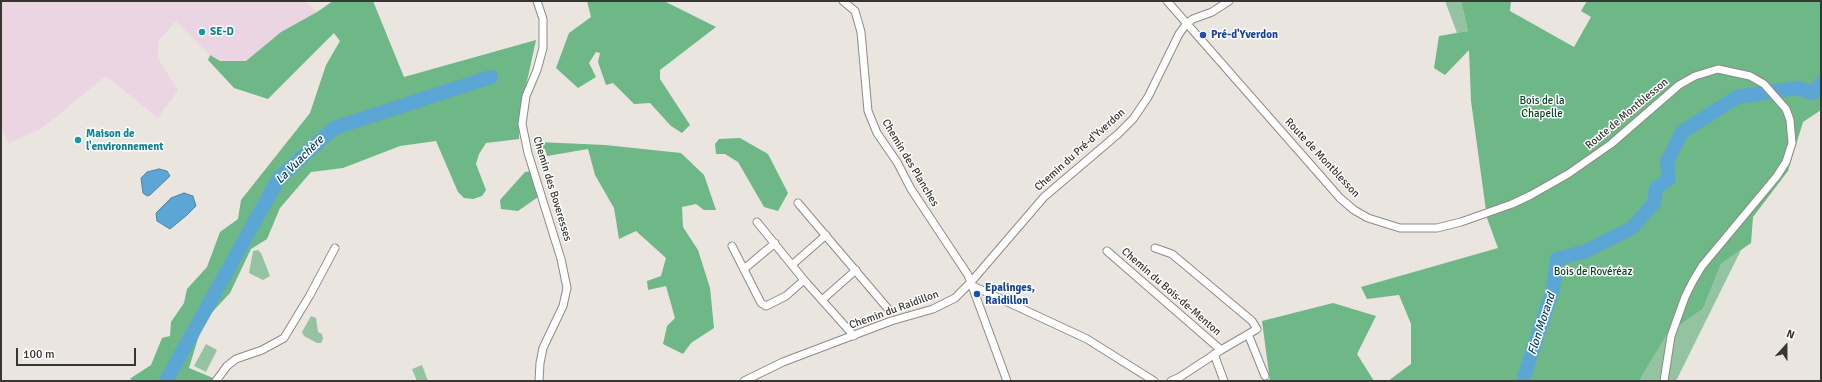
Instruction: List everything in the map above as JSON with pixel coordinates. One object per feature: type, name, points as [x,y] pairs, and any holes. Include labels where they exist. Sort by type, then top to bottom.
[{"type":"street","name":"Chemin des Boveresses","points":[[537,1],[543,19],[543,48],[537,70],[526,96],[522,124],[528,153],[561,259],[567,288],[563,306],[543,348],[539,381]]},
{"type":"street","name":"Chemin des Planches","points":[[843,1],[855,11],[861,32],[868,111],[874,126],[897,162],[911,189],[965,269],[972,284]]},
{"type":"street","name":"Route de Montblesson","points":[[1167,1],[1340,198],[1354,210],[1368,218],[1400,228],[1437,228],[1449,225],[1512,204],[1530,195],[1568,174],[1611,144],[1679,85],[1695,76],[1718,69],[1740,73],[1764,84],[1778,98],[1786,109],[1790,120],[1792,143],[1786,162],[1777,176],[1702,266],[1685,297],[1671,336],[1664,381]]},
{"type":"street","points":[[1187,23],[1212,12],[1229,1]]},
{"type":"street","name":"Chemin du Pré-d'Yverdon","points":[[972,284],[1044,197],[1118,134],[1133,119],[1148,97],[1187,23]]},
{"type":"street","points":[[798,203],[890,310]]},
{"type":"street","points":[[757,222],[804,280],[854,336]]},
{"type":"street","points":[[792,265],[826,235]]},
{"type":"street","points":[[744,269],[775,243]]},
{"type":"street","points":[[732,246],[761,303],[766,306],[786,296],[804,280]]},
{"type":"street","points":[[216,381],[227,366],[236,359],[262,350],[284,338],[335,248]]},
{"type":"street","name":"Chemin du Bois-de-Menton","points":[[1155,248],[1172,254],[1252,321],[1257,328],[1180,377],[1171,381]]},
{"type":"street","name":"Chemin du Bois-de-Menton","points":[[1107,251],[1221,350]]},
{"type":"street","points":[[822,300],[856,270]]},
{"type":"street","points":[[972,284],[1008,381]]},
{"type":"street","points":[[972,284],[1087,339],[1154,381]]},
{"type":"street","name":"Chemin du Raidillon","points":[[744,381],[783,362],[891,321],[942,305],[955,298],[972,284]]},
{"type":"street","points":[[1248,334],[1265,376]]},
{"type":"street","name":"Chemin du Bois-de-Menton","points":[[1214,354],[1224,381]]},
{"type":"shaded area","points":[[1,1],[305,1],[317,12],[281,32],[246,61],[220,61],[210,55],[176,21],[158,41],[158,59],[178,90],[158,118],[106,76],[41,129],[9,143],[1,128]]},
{"type":"green space","points":[[333,1],[373,1],[404,77],[536,40],[519,118],[519,139],[486,143],[479,154],[476,164],[486,190],[482,196],[473,199],[464,198],[458,192],[436,141],[400,146],[343,168],[311,172],[280,208],[267,239],[251,249],[230,293],[203,322],[189,368],[213,378],[211,381],[130,381],[131,378],[151,365],[162,338],[170,336],[171,322],[184,303],[187,289],[207,267],[220,232],[238,219],[241,200],[310,113],[326,65],[340,41],[334,33],[268,99],[234,88],[208,60],[210,55],[220,61],[246,61],[281,32],[317,12]]},
{"type":"green space","points":[[587,1],[664,1],[716,27],[660,70],[660,79],[690,125],[682,133],[671,126],[650,103],[634,104],[613,83],[606,85],[598,62],[600,53],[596,52],[589,63],[596,77],[578,88],[556,68],[569,33],[591,17]]},
{"type":"green space","points":[[1445,1],[1461,1],[1468,31],[1457,33]]},
{"type":"green space","points":[[1461,1],[1511,1],[1510,11],[1574,47],[1591,17],[1581,11],[1587,1],[1821,1],[1821,110],[1803,122],[1788,171],[1753,217],[1751,243],[1721,264],[1703,309],[1668,333],[1639,381],[1388,381],[1411,364],[1411,324],[1399,295],[1367,299],[1361,287],[1498,248],[1487,218],[1471,101],[1469,50],[1445,75],[1434,68],[1439,36],[1468,31]]},
{"type":"green space","points":[[740,138],[768,154],[788,193],[778,211],[764,207],[738,162],[725,154],[716,154],[715,144],[719,139]]},
{"type":"green space","points":[[538,142],[605,145],[681,153],[704,175],[716,210],[704,210],[696,204],[682,207],[683,227],[698,250],[710,288],[714,328],[691,343],[683,354],[663,344],[667,326],[675,318],[666,286],[648,290],[647,281],[661,276],[666,258],[636,231],[619,239],[614,208],[595,175],[588,149],[547,156],[545,149],[537,148]]},
{"type":"green space","points":[[531,171],[538,197],[518,211],[501,209],[500,200],[525,172]]},
{"type":"green space","points":[[258,250],[261,253],[270,276],[263,280],[249,273],[253,251]]},
{"type":"green space","points":[[1741,250],[1676,381],[1639,381],[1668,333],[1703,309],[1721,264]]},
{"type":"green space","points":[[1333,303],[1376,316],[1357,354],[1374,381],[1270,381],[1262,321]]},
{"type":"green space","points":[[311,316],[316,318],[318,332],[322,334],[323,339],[321,343],[317,343],[304,336],[302,332]]},
{"type":"green space","points":[[206,344],[217,350],[206,372],[194,366]]},
{"type":"green space","points":[[422,365],[428,381],[417,381],[412,369]]},
{"type":"water","points":[[159,169],[167,171],[170,176],[150,195],[147,196],[143,193],[141,178],[147,172]]},
{"type":"water","points":[[184,193],[193,196],[196,206],[170,229],[157,221],[156,213],[171,198]]},
{"type":"waterway","name":"La Vuachère","points":[[166,381],[279,178],[334,128],[491,77]]},
{"type":"waterway","name":"Flon Morand","points":[[1524,381],[1524,377],[1553,289],[1557,259],[1586,251],[1632,228],[1654,203],[1656,188],[1669,179],[1667,162],[1682,132],[1737,97],[1797,88],[1813,93],[1821,83]]},
{"type":"place","name":"SE-D","points":[[202,32]]},
{"type":"place","name":"Pré-d'Yverdon","points":[[1203,35]]},
{"type":"place","name":"Maison de l'environnement","points":[[78,140]]},
{"type":"place","name":"Epalinges, Raidillon","points":[[977,294]]},
{"type":"park label","name":"Bois de la Chapelle","points":[[1542,107]]},
{"type":"park label","name":"Bois de Rovéréaz","points":[[1593,272]]}]
